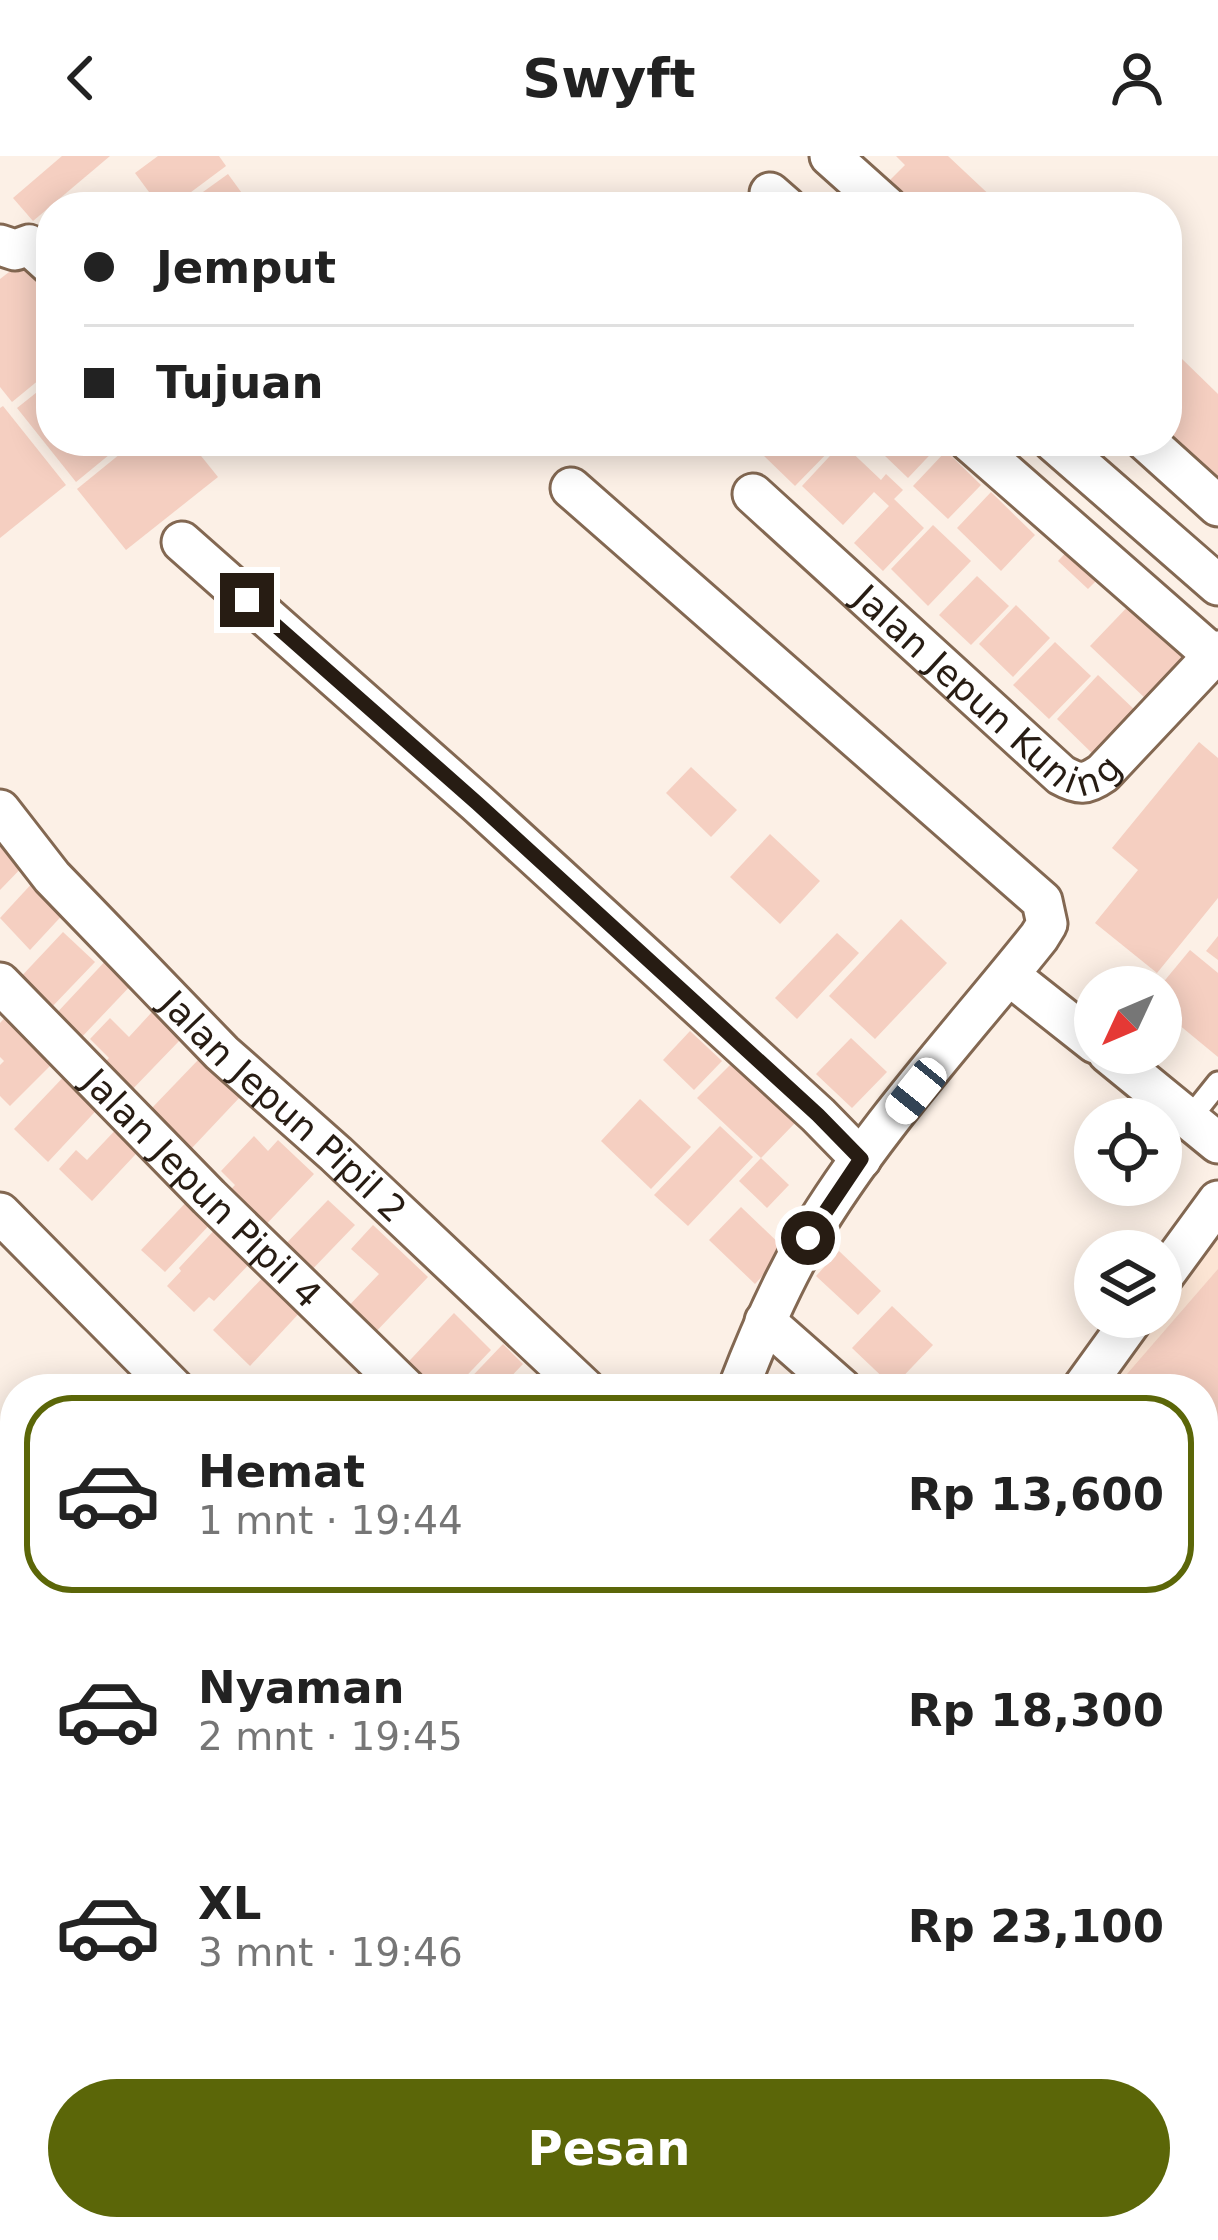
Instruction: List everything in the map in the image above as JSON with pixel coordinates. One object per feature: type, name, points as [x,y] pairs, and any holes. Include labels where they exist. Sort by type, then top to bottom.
[{"type":"street","points":[[830,156],[870,192]]},
{"type":"street","points":[[0,245],[15,250],[29,245],[36,251]]},
{"type":"street","name":"Jalan Jepun Kuning","points":[[753,494],[1061,775],[1077,784],[1090,782],[1215,653],[986,456]]},
{"type":"street","points":[[1070,456],[1218,585]]},
{"type":"street","points":[[1163,456],[1218,506]]},
{"type":"street","points":[[571,488],[1042,901],[1046,924],[861,1159],[808,1238],[744,1374]]},
{"type":"street","points":[[182,542],[477,803],[861,1159]]},
{"type":"street","name":"Jalan Jepun Pipil 2","points":[[0,809],[67,893],[222,1053],[569,1374]]},
{"type":"street","points":[[1009,975],[1074,1026]]},
{"type":"street","name":"Jalan Jepun Pipil 4","points":[[0,983],[391,1374]]},
{"type":"street","points":[[1134,1074],[1204,1130]]},
{"type":"street","points":[[1182,1251],[1218,1201]]},
{"type":"street","points":[[0,1214],[159,1374]]},
{"type":"street","points":[[765,1321],[825,1374]]},
{"type":"street","points":[[1093,1374],[1119,1338]]},
{"type":"lane","points":[[1204,1130],[1218,1083]]},
{"type":"shaded area","points":[[1218,1236],[1218,1374],[1114,1374],[1141,1338],[1182,1338],[1182,1287]]},
{"type":"building","points":[[62,156],[110,156],[67,192],[36,192],[33,221],[13,198]]},
{"type":"building","points":[[158,156],[219,156],[226,166],[191,192],[149,192],[135,173]]},
{"type":"building","points":[[896,156],[948,156],[986,192],[894,192],[886,184],[905,165]]},
{"type":"building","points":[[228,174],[241,192],[203,192]]},
{"type":"building","points":[[26,259],[36,271],[36,382],[12,402],[0,387],[0,279]]},
{"type":"building","points":[[1182,359],[1218,394],[1218,477],[1208,488],[1180,456]]},
{"type":"building","points":[[36,393],[36,432],[17,408]]},
{"type":"building","points":[[0,408],[36,447],[36,456],[43,456],[66,485],[0,538]]},
{"type":"building","points":[[55,456],[108,456],[76,482]]},
{"type":"building","points":[[118,456],[201,456],[218,477],[126,550],[77,489]]},
{"type":"building","points":[[764,456],[824,456],[795,486]]},
{"type":"building","points":[[830,456],[856,456],[881,480],[886,474],[903,490],[894,499],[924,528],[883,571],[854,543],[889,506],[874,492],[843,525],[802,486]]},
{"type":"building","points":[[885,456],[929,456],[908,478]]},
{"type":"building","points":[[941,456],[951,456],[981,485],[948,519],[913,486]]},
{"type":"building","points":[[991,492],[1035,535],[1001,571],[957,528]]},
{"type":"building","points":[[933,525],[971,561],[928,606],[891,569]]},
{"type":"building","points":[[1073,545],[1103,574],[1088,589],[1058,561]]},
{"type":"building","points":[[977,576],[1009,606],[971,645],[939,615]]},
{"type":"building","points":[[1135,599],[1191,652],[1146,699],[1090,646]]},
{"type":"building","points":[[1016,605],[1050,638],[1013,677],[979,644]]},
{"type":"building","points":[[1055,642],[1091,676],[1049,719],[1013,685]]},
{"type":"building","points":[[1098,675],[1138,713],[1096,757],[1057,719]]},
{"type":"building","points":[[1199,742],[1218,758],[1218,898],[1163,966],[1148,966],[1095,923],[1138,870],[1112,848]]},
{"type":"building","points":[[691,767],[737,810],[711,837],[666,793]]},
{"type":"building","points":[[0,832],[29,860],[0,890]]},
{"type":"building","points":[[770,834],[820,881],[780,924],[730,877]]},
{"type":"building","points":[[36,879],[68,909],[30,950],[0,918]]},
{"type":"building","points":[[901,919],[947,963],[875,1039],[829,996]]},
{"type":"building","points":[[63,932],[95,962],[49,1010],[17,981]]},
{"type":"building","points":[[837,933],[859,953],[797,1019],[775,998]]},
{"type":"building","points":[[1218,936],[1218,960],[1206,951]]},
{"type":"building","points":[[1190,950],[1218,973],[1218,1057],[1182,1027],[1182,966],[1177,966]]},
{"type":"building","points":[[110,956],[135,981],[78,1041],[53,1017]]},
{"type":"building","points":[[16,1006],[64,1052],[10,1106],[0,1096],[4,1061],[0,1023]]},
{"type":"building","points":[[152,1012],[180,1040],[126,1096],[98,1069],[109,1058],[90,1039],[110,1018],[129,1037]]},
{"type":"building","points":[[690,1031],[722,1061],[694,1090],[663,1060]]},
{"type":"building","points":[[851,1038],[887,1072],[852,1108],[816,1074]]},
{"type":"building","points":[[199,1059],[240,1097],[191,1149],[150,1110]]},
{"type":"building","points":[[732,1063],[795,1123],[761,1158],[697,1098]]},
{"type":"building","points":[[72,1068],[106,1100],[48,1162],[14,1129]]},
{"type":"building","points":[[640,1099],[691,1147],[651,1189],[601,1141]]},
{"type":"building","points":[[124,1121],[147,1142],[92,1201],[59,1169],[76,1150],[87,1160]]},
{"type":"building","points":[[720,1126],[753,1157],[688,1226],[654,1195]]},
{"type":"building","points":[[254,1136],[268,1151],[278,1140],[314,1174],[258,1233],[222,1199],[235,1185],[221,1171]]},
{"type":"building","points":[[761,1158],[789,1185],[767,1208],[739,1181]]},
{"type":"building","points":[[192,1196],[216,1218],[165,1272],[141,1250]]},
{"type":"building","points":[[328,1200],[355,1225],[305,1277],[278,1252]]},
{"type":"building","points":[[741,1207],[786,1250],[755,1284],[709,1240]]},
{"type":"building","points":[[220,1224],[255,1258],[214,1301],[209,1297],[194,1312],[167,1286]]},
{"type":"building","points":[[373,1225],[428,1277],[370,1338],[343,1312],[379,1274],[351,1249]]},
{"type":"building","points":[[839,1251],[881,1291],[858,1315],[816,1276]]},
{"type":"building","points":[[1218,1269],[1218,1374],[1127,1374],[1158,1338],[1182,1338],[1182,1311]]},
{"type":"building","points":[[267,1273],[304,1308],[250,1366],[213,1330]]},
{"type":"building","points":[[892,1306],[933,1345],[905,1374],[879,1374],[852,1348]]},
{"type":"building","points":[[454,1313],[491,1350],[468,1374],[398,1373]]},
{"type":"building","points":[[503,1344],[523,1364],[513,1374],[474,1374]]},
{"type":"route","points":[[247,600],[477,803],[861,1159],[808,1238]]}]
